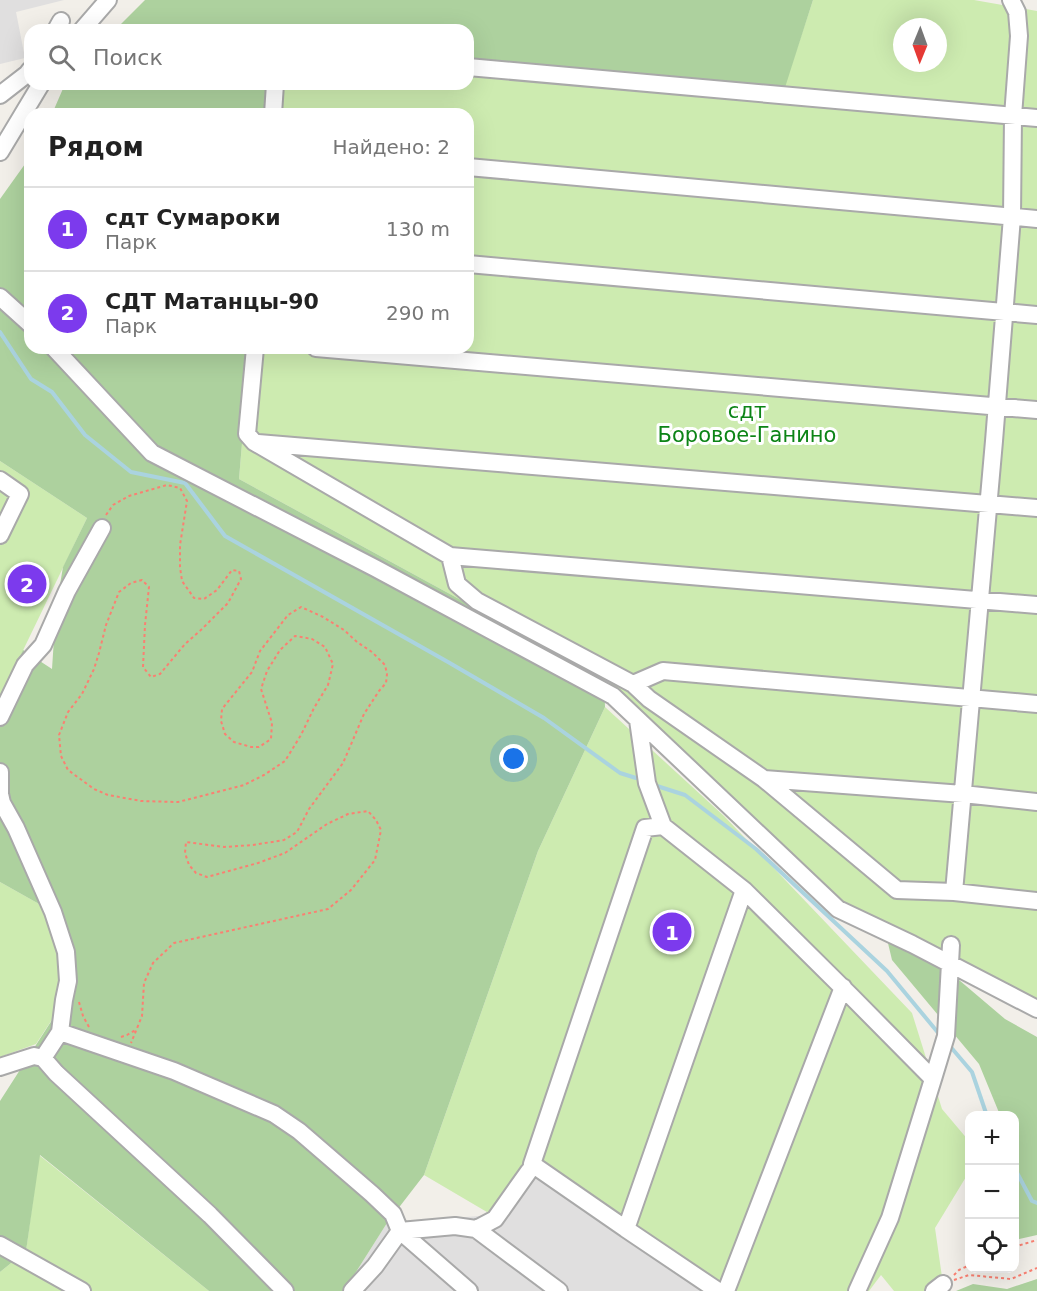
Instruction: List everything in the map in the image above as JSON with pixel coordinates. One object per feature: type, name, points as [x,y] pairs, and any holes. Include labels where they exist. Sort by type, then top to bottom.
[{"type":"street","points":[[87,24],[108,0]]},
{"type":"street","points":[[954,892],[1012,217],[1012,116],[1019,36],[1017,12],[1011,0]]},
{"type":"street","points":[[474,68],[1037,118]]},
{"type":"street","points":[[0,95],[24,76]]},
{"type":"street","points":[[27,108],[37,90]]},
{"type":"street","points":[[273,108],[275,90]]},
{"type":"street","points":[[0,152],[24,112]]},
{"type":"street","points":[[474,168],[1037,219]]},
{"type":"street","points":[[474,265],[1037,315]]},
{"type":"street","points":[[0,297],[24,319]]},
{"type":"street","points":[[60,354],[152,453],[375,568],[613,696],[837,909],[912,944],[1037,1009]]},
{"type":"street","points":[[254,354],[247,434],[254,442],[450,556],[1037,605]]},
{"type":"street","points":[[385,354],[1037,410]]},
{"type":"street","points":[[254,442],[1037,508]]},
{"type":"street","points":[[0,480],[20,494],[0,535]]},
{"type":"street","points":[[0,717],[25,665],[43,645],[67,591],[102,528]]},
{"type":"street","points":[[450,556],[457,584],[477,601],[633,684],[649,699],[764,779],[897,890],[954,892],[1037,900]]},
{"type":"street","points":[[633,684],[663,671],[1037,704]]},
{"type":"street","points":[[638,720],[647,783],[663,826],[744,890],[933,1079]]},
{"type":"street","points":[[0,772],[2,803],[16,828],[53,912],[66,952],[68,981],[60,1032],[43,1058]]},
{"type":"street","points":[[764,779],[1037,802]]},
{"type":"street","points":[[663,826],[645,828],[532,1164],[718,1291]]},
{"type":"street","points":[[626,1229],[744,890]]},
{"type":"street","points":[[857,1291],[890,1218],[946,1036],[951,945]]},
{"type":"street","points":[[726,1291],[843,987]]},
{"type":"street","points":[[60,1032],[174,1071],[274,1114],[299,1131],[372,1194],[393,1214],[400,1231],[469,1291]]},
{"type":"street","points":[[0,1067],[34,1056],[43,1058],[210,1215],[285,1291]]},
{"type":"street","points":[[476,1229],[495,1220],[529,1171]]},
{"type":"street","points":[[352,1291],[375,1266],[400,1231],[455,1226],[476,1229],[559,1291]]},
{"type":"street","points":[[0,1245],[82,1291]]},
{"type":"path","points":[[102,528],[103,520],[113,505],[129,496],[167,485],[180,488],[187,501],[180,545],[182,581],[194,598],[204,599],[217,590],[232,570],[239,571],[241,579],[228,603],[185,644],[160,674],[151,677],[143,667],[149,587],[142,580],[131,583],[119,592],[106,625],[94,669],[82,694],[68,712],[59,735],[61,756],[68,770],[94,789],[108,795],[141,801],[178,802],[244,785],[285,761],[328,685],[333,664],[325,647],[312,639],[295,636],[280,650],[267,671],[261,689],[272,723],[271,739],[259,747],[234,742],[225,734],[221,721],[222,709],[252,672],[260,651],[280,624],[288,615],[301,607],[344,630],[379,658],[385,665],[387,674],[386,684],[364,714],[343,764],[309,809],[297,832],[284,840],[253,845],[224,846],[186,842],[185,853],[189,865],[196,873],[207,877],[285,853],[327,824],[348,814],[368,811],[381,830],[375,860],[351,890],[328,909],[174,943],[153,963],[144,983],[142,1016],[126,1054]]},
{"type":"path","points":[[78,1000],[90,1029]]},
{"type":"path","points":[[118,1038],[138,1028]]},
{"type":"path","points":[[1019,1245],[1037,1240]]},
{"type":"path","points":[[939,1287],[965,1267]]},
{"type":"path","points":[[939,1287],[969,1275],[1011,1279],[1037,1268]]},
{"type":"shaded area","points":[[0,0],[64,0],[16,12],[24,58],[0,64]]},
{"type":"shaded area","points":[[529,1171],[718,1291],[344,1291],[387,1223],[492,1215]]},
{"type":"green space","points":[[145,0],[813,0],[781,100],[474,66],[474,24],[121,24]]},
{"type":"green space","name":"сдт Боровое-Ганино","points":[[813,0],[974,0],[1037,11],[1037,1002],[840,901],[604,678],[239,479],[249,354],[474,354],[474,108],[271,108],[272,90],[474,90],[474,66],[780,100]]},
{"type":"green space","points":[[62,90],[272,90],[271,108],[55,108]]},
{"type":"green space","points":[[24,165],[24,354],[249,354],[239,479],[604,678],[605,707],[538,851],[424,1175],[387,1223],[344,1291],[209,1291],[40,1155],[26,1251],[0,1272],[0,1101],[70,992],[48,909],[0,882],[0,698],[23,650],[52,669],[56,608],[63,567],[87,518],[0,461],[0,199]]},
{"type":"green space","points":[[0,461],[87,518],[0,698]]},
{"type":"green space","points":[[605,707],[724,816],[912,1013],[942,1109],[965,1136],[965,1179],[935,1228],[943,1284],[934,1291],[894,1291],[881,1275],[869,1291],[718,1291],[532,1164],[492,1215],[424,1175],[538,851]]},
{"type":"green space","points":[[0,882],[48,909],[70,992],[36,1044],[0,1057]]},
{"type":"green space","points":[[887,939],[939,963],[1005,1019],[1037,1037],[1037,1235],[1019,1239],[1019,1111],[998,1111],[979,1064],[892,960]]},
{"type":"green space","points":[[39,1155],[209,1291],[0,1291],[0,1272],[26,1251]]},
{"type":"green space","points":[[1037,1279],[1037,1291],[956,1291],[973,1284],[1007,1289]]},
{"type":"waterway","points":[[0,332],[31,379],[52,392],[85,435],[131,472],[185,483],[225,536],[544,718],[620,773],[636,778]]},
{"type":"waterway","points":[[657,786],[685,795],[756,849],[887,971],[940,1035]]},
{"type":"waterway","points":[[949,1045],[972,1072],[985,1111]]},
{"type":"waterway","points":[[1019,1176],[1032,1201],[1037,1203]]},
{"type":"place","name":"СДТ Матанцы-90","points":[[27,584]]},
{"type":"place","name":"сдт Сумароки","points":[[672,932]]}]
